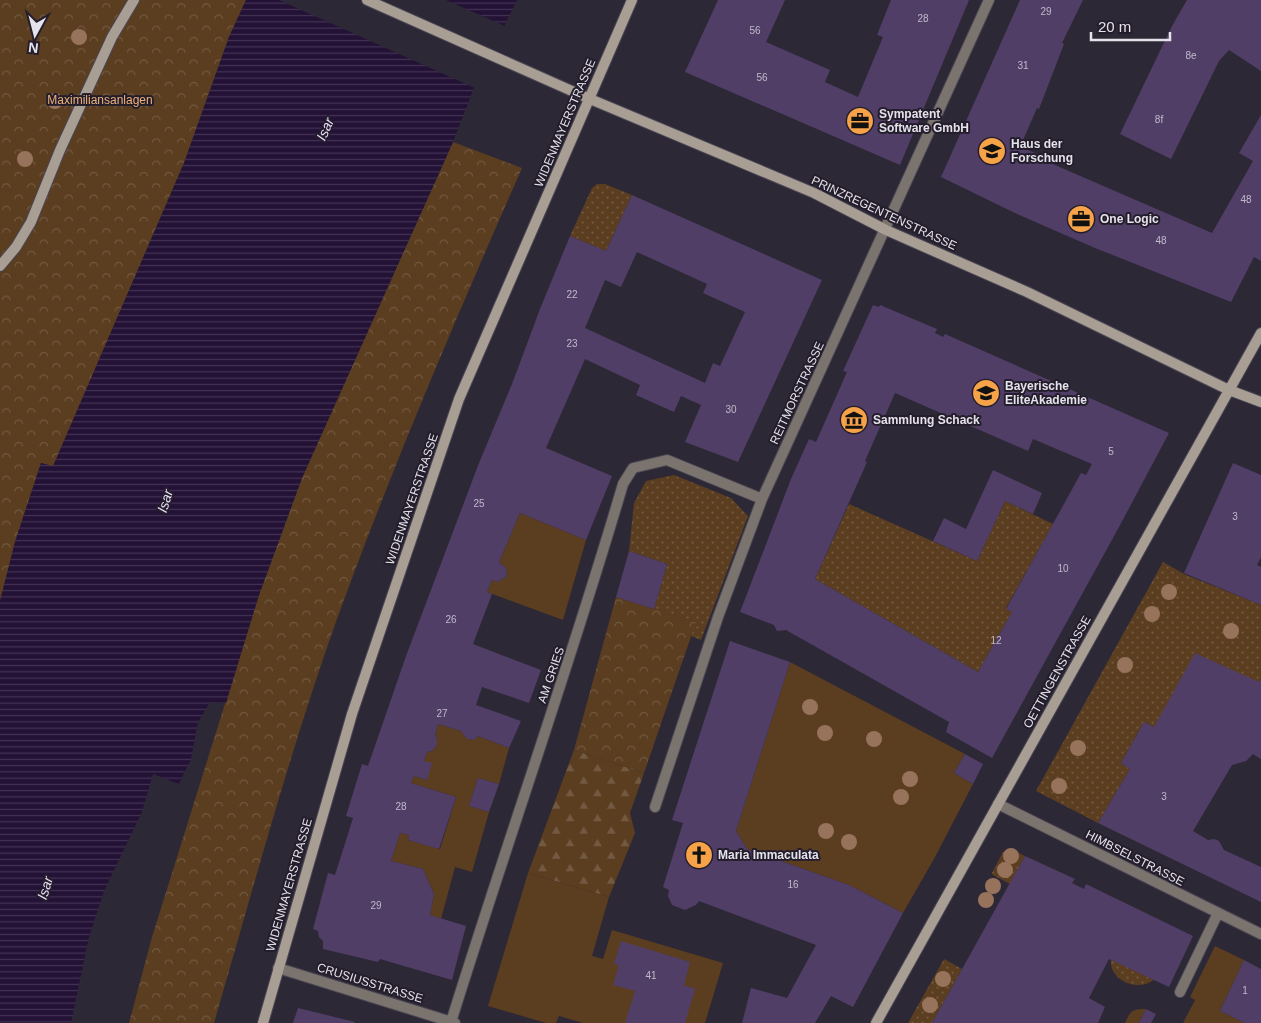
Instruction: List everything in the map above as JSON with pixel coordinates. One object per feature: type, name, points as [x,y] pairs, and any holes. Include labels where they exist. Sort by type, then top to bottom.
[{"type":"main road","points":[[0,266],[16,247],[31,222],[60,150],[112,37],[134,0]]},
{"type":"main road","name":"PRINZREGENTENSTRASSE","points":[[367,0],[590,99],[814,193],[886,230],[1027,292],[1229,390],[1261,402]]},
{"type":"main road","name":"WIDENMAYERSTRASSE","points":[[263,1023],[352,714],[459,399],[632,0]]},
{"type":"main road","name":"OETTINGENSTRASSE","points":[[876,1023],[1261,333]]},
{"type":"street","name":"REITMORSTRASSE","points":[[656,807],[718,617],[762,499],[990,0]]},
{"type":"street","name":"AM GRIES","points":[[453,1022],[502,860],[571,657],[623,484],[633,468],[667,460],[762,499]]},
{"type":"street","name":"HIMBSELSTRASSE","points":[[998,804],[1261,934]]},
{"type":"street","points":[[1180,992],[1218,913]]},
{"type":"street","name":"CRUSIUSSTRASSE","points":[[278,968],[453,1022]]},
{"type":"green space","name":"Maximiliansanlagen","points":[[0,0],[246,0],[229,37],[184,163],[53,467],[41,463],[15,542],[0,601]]},
{"type":"green space","points":[[453,142],[522,168],[414,420],[373,522],[334,628],[297,740],[214,1023],[129,1023],[152,937],[259,595],[302,478]]},
{"type":"green space","points":[[597,184],[605,184],[632,195],[606,251],[570,236],[592,188]]},
{"type":"green space","points":[[674,475],[731,498],[748,516],[701,640],[691,636],[695,622],[654,609],[667,564],[629,551],[634,503],[646,481]]},
{"type":"green space","points":[[1005,501],[1053,524],[1006,608],[1012,612],[978,672],[815,579],[849,504],[977,561]]},
{"type":"green space","points":[[520,513],[586,540],[563,620],[487,592],[492,580],[498,582],[507,576],[506,568],[499,562]]},
{"type":"green space","points":[[1163,562],[1184,574],[1261,605],[1261,679],[1259,682],[1154,727],[1144,722],[1121,763],[1130,769],[1098,823],[1036,791]]},
{"type":"green space","points":[[616,597],[696,622],[644,773],[574,750]]},
{"type":"green space","points":[[790,662],[965,754],[954,773],[973,784],[903,913],[849,885],[747,849],[736,831]]},
{"type":"green space","points":[[438,724],[461,731],[467,739],[474,740],[478,736],[509,748],[499,784],[478,778],[469,806],[489,812],[472,872],[455,867],[441,919],[430,915],[434,894],[423,869],[391,861],[400,833],[409,835],[408,840],[440,849],[456,797],[411,783],[414,776],[427,780],[424,761],[427,752],[432,751],[437,745],[435,735]]},
{"type":"green space","points":[[574,750],[644,773],[630,813],[635,833],[609,897],[528,873]]},
{"type":"green space","points":[[1013,850],[1025,856],[1010,884],[992,873],[1003,852]]},
{"type":"green space","points":[[528,873],[609,897],[592,956],[603,959],[612,930],[723,963],[705,1023],[583,1023],[559,1016],[556,1023],[546,1023],[488,1006]]},
{"type":"green space","points":[[1215,946],[1244,960],[1220,1011],[1245,1023],[1183,1023],[1195,1000],[1190,997]]},
{"type":"green space","points":[[944,959],[962,969],[932,1023],[908,1023]]},
{"type":"green space","points":[[1111,959],[1154,980],[1138,985],[1123,981],[1118,978],[1112,969]]},
{"type":"green space","points":[[1146,1009],[1139,1023],[1125,1023],[1132,1011]]},
{"type":"water","name":"Isar","points":[[246,0],[517,0],[473,90],[453,142],[302,478],[259,595],[226,703],[210,702],[198,722],[191,759],[179,784],[153,774],[142,812],[104,891],[89,937],[71,1023],[0,1023],[0,601],[15,542],[41,463],[53,466],[184,163],[229,37]]},
{"type":"pier","points":[[279,0],[446,0],[505,26],[477,89]]},
{"type":"building","points":[[718,0],[785,0],[766,42],[830,70],[825,82],[858,97],[883,37],[877,35],[891,0],[969,0],[900,165],[685,72]]},
{"type":"building","points":[[1020,0],[1083,0],[1062,43],[1064,44],[1039,109],[1037,108],[1020,147],[1043,156],[1041,159],[1212,233],[1253,161],[1239,153],[1261,115],[1261,261],[1254,257],[1231,302],[1095,248],[1017,214],[941,177]]},
{"type":"building","points":[[1187,0],[1261,0],[1261,71],[1229,50],[1219,61],[1171,159],[1120,134],[1172,26]]},
{"type":"building","points":[[632,195],[822,280],[738,462],[685,442],[701,405],[681,396],[674,412],[636,395],[640,385],[585,359],[546,448],[612,476],[586,540],[520,513],[499,562],[506,568],[507,576],[498,582],[492,580],[487,592],[492,594],[473,644],[541,670],[529,703],[482,687],[476,705],[521,721],[509,748],[478,736],[474,740],[467,739],[461,731],[438,724],[435,735],[437,745],[432,751],[427,752],[424,761],[432,763],[427,780],[414,776],[411,783],[456,797],[439,849],[408,840],[409,835],[400,833],[391,861],[423,869],[434,894],[430,915],[466,926],[452,980],[380,959],[378,962],[323,949],[323,941],[319,937],[318,931],[313,929],[328,873],[335,875],[353,818],[346,816],[362,764],[368,766],[406,656],[540,309],[570,236],[606,251]],"holes":[[[637,252],[707,284],[703,293],[745,312],[720,366],[713,363],[705,383],[585,328],[605,280],[621,287]]]},
{"type":"building","points":[[873,305],[879,307],[880,305],[937,329],[935,333],[943,337],[945,334],[1169,433],[992,758],[946,732],[949,722],[786,630],[777,631],[774,625],[740,612],[791,479],[809,439],[816,442],[847,372],[843,371]],"holes":[[[895,393],[1028,451],[1033,439],[1092,464],[1086,475],[1081,473],[1006,609],[1012,612],[978,672],[815,579],[867,462],[865,461]]]},
{"type":"building","points":[[1233,463],[1261,475],[1261,557],[1257,565],[1261,567],[1261,605],[1184,573]]},
{"type":"building","points":[[993,470],[1042,493],[1033,514],[1005,501],[977,561],[933,541],[944,518],[966,529]]},
{"type":"building","points":[[629,551],[667,564],[654,609],[616,597]]},
{"type":"building","points":[[730,641],[790,662],[736,831],[747,849],[849,885],[903,913],[853,1007],[831,996],[815,1023],[742,1023],[751,988],[787,998],[816,945],[699,901],[696,905],[685,910],[672,905],[668,896],[669,890],[663,887],[683,823],[672,820]]},
{"type":"building","points":[[1195,653],[1259,682],[1261,679],[1261,759],[1253,754],[1246,761],[1232,765],[1193,831],[1208,840],[1214,839],[1219,841],[1224,850],[1261,867],[1261,902],[1098,823],[1130,769],[1121,763],[1144,722],[1154,727]]},
{"type":"building","points":[[965,754],[983,764],[973,784],[954,773]]},
{"type":"building","points":[[478,778],[499,784],[489,812],[469,806]]},
{"type":"building","points":[[1025,856],[1075,879],[1072,883],[1084,889],[1086,884],[1193,936],[1169,987],[1109,959],[1089,998],[1105,1007],[1098,1023],[932,1023]]},
{"type":"building","points":[[621,941],[690,962],[684,985],[695,989],[685,1023],[625,1023],[635,991],[613,985],[619,965],[614,964]]},
{"type":"building","points":[[1244,960],[1261,969],[1261,1023],[1245,1023],[1220,1011]]},
{"type":"building","points":[[298,1008],[355,1022],[293,1023]]},
{"type":"building","points":[[1146,1009],[1156,1014],[1151,1023],[1139,1023]]},
{"type":"place","name":"Sympatent Software GmbH","points":[[860,121]]},
{"type":"place","name":"Haus der Forschung","points":[[992,151]]},
{"type":"place","name":"One Logic","points":[[1081,219]]},
{"type":"place","name":"Bayerische EliteAkademie","points":[[986,393]]},
{"type":"place","name":"Sammlung Schack","points":[[854,420]]},
{"type":"place","name":"Maria Immaculata","points":[[699,855]]}]
